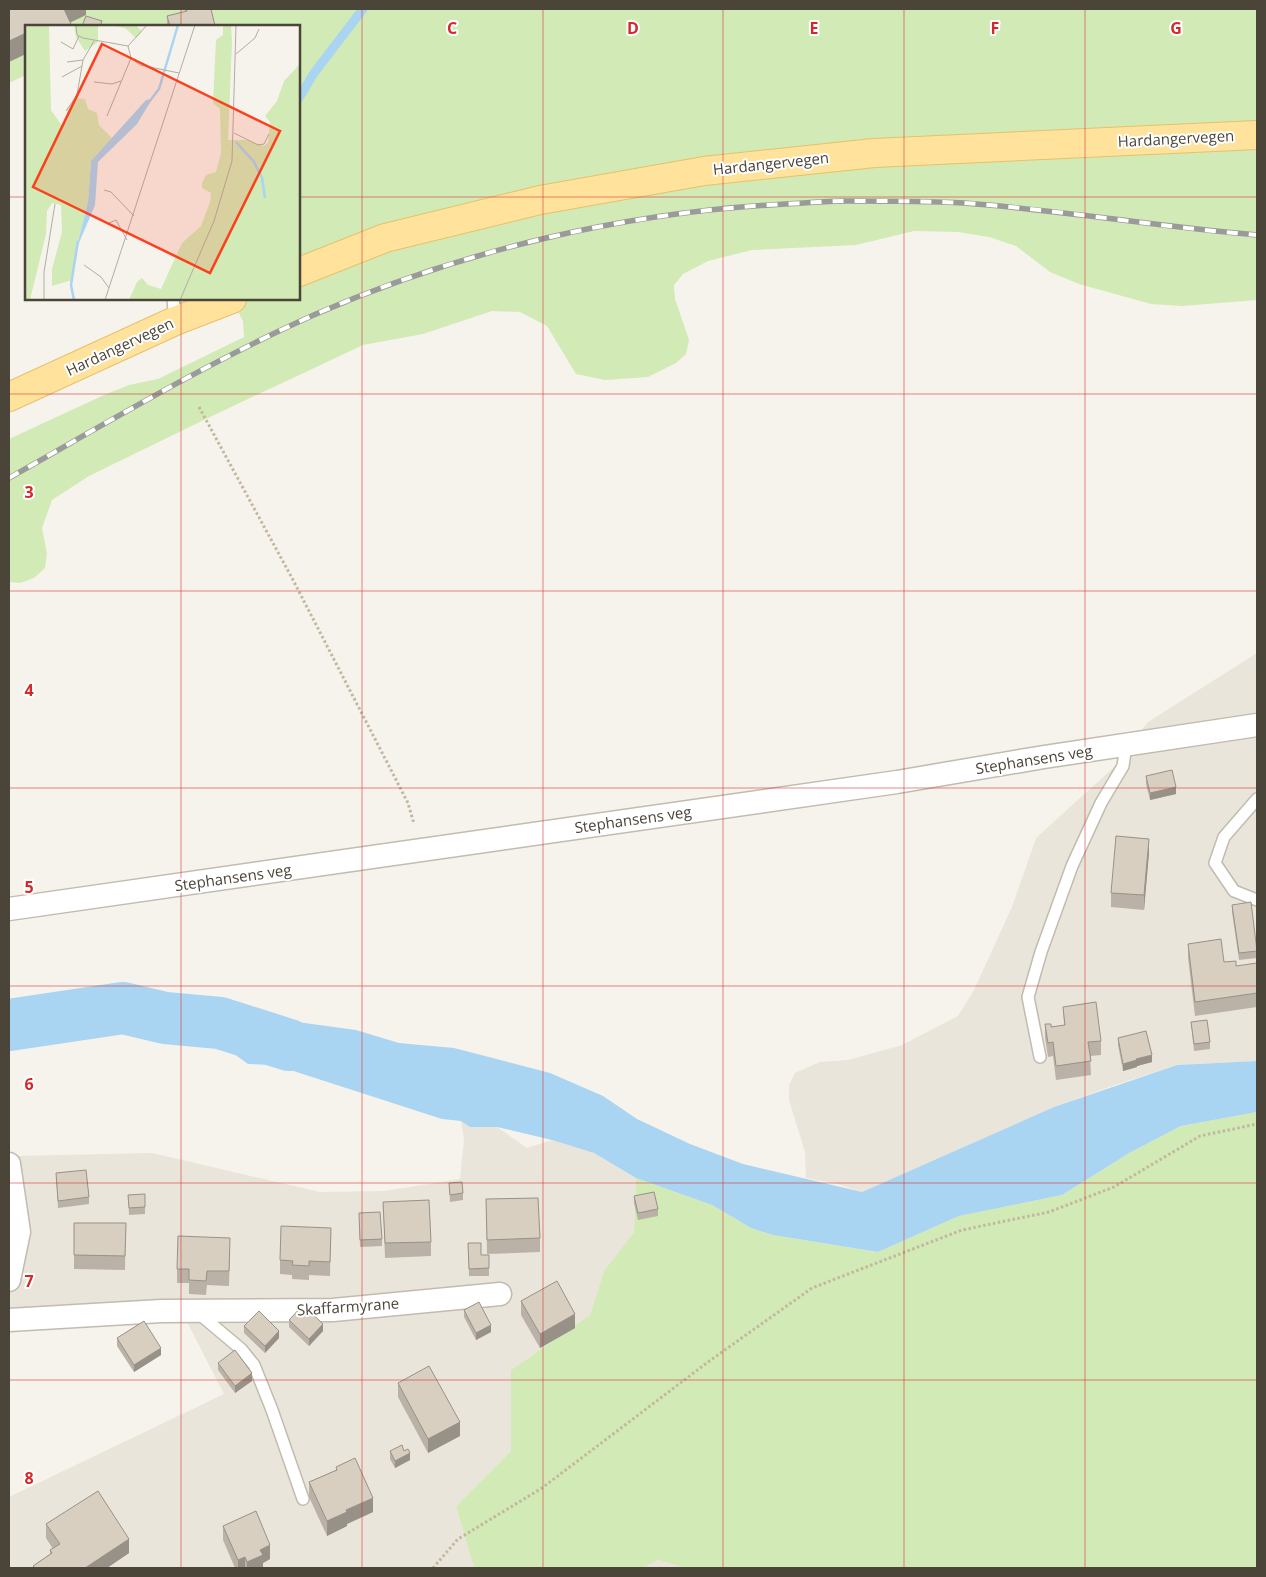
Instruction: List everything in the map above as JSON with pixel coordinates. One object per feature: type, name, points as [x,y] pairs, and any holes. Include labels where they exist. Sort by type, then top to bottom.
[{"type":"main road","name":"Hardangervegen","points":[[300,272],[395,236],[540,200],[704,171],[874,153],[1257,135]]},
{"type":"main road","name":"Hardangervegen","points":[[9,397],[174,310],[227,300]]},
{"type":"street","name":"Stephansens veg","points":[[9,910],[897,782],[1257,725]]},
{"type":"street","points":[[9,1164],[19,1232],[9,1280]]},
{"type":"street","name":"Skaffarmyrane","points":[[9,1320],[161,1311],[333,1310],[500,1294]]},
{"type":"lane","points":[[1040,1057],[1028,997],[1041,952],[1072,866],[1101,803],[1122,766],[1126,745]]},
{"type":"lane","points":[[1257,798],[1224,837],[1215,863],[1234,891],[1257,900]]},
{"type":"lane","points":[[196,1311],[241,1349],[254,1365],[303,1499]]},
{"type":"path","points":[[199,407],[292,578],[408,803],[421,851]]},
{"type":"path","points":[[433,1568],[458,1539],[542,1488],[708,1362],[812,1288],[962,1230],[1049,1212],[1114,1187],[1200,1136],[1257,1124]]},
{"type":"shaded area","points":[[1257,653],[1257,1061],[1177,1065],[1115,1085],[1054,1107],[862,1192],[837,1184],[806,1178],[805,1152],[789,1100],[789,1085],[795,1073],[820,1062],[848,1060],[902,1045],[958,1016],[974,990],[1012,907],[1036,838],[1113,768],[1148,722]]},
{"type":"shaded area","points":[[461,1121],[470,1127],[497,1127],[527,1148],[552,1140],[594,1153],[636,1178],[634,1232],[604,1271],[590,1315],[511,1370],[511,1451],[456,1506],[474,1568],[9,1568],[9,1497],[224,1394],[184,1316],[9,1320],[9,1153],[15,1156],[152,1153],[320,1192],[384,1191],[460,1179],[464,1139]]},
{"type":"shaded area","points":[[657,1560],[685,1568],[643,1568]]},
{"type":"green space","points":[[9,9],[1257,9],[1257,300],[1182,306],[1151,304],[1079,284],[1050,272],[1016,246],[989,237],[958,232],[914,231],[856,245],[752,250],[708,261],[683,274],[674,285],[675,299],[689,340],[686,354],[676,363],[648,377],[605,380],[576,374],[547,326],[520,312],[492,311],[423,334],[363,345],[89,476],[52,500],[42,528],[47,554],[45,568],[34,578],[20,583],[9,582],[9,439],[104,395],[129,385],[158,379],[244,337],[243,321],[232,300],[300,300],[300,25],[25,25],[25,75],[9,83]]},
{"type":"green space","points":[[1257,1112],[1257,1568],[685,1568],[658,1560],[643,1568],[474,1568],[456,1506],[511,1451],[511,1370],[590,1315],[604,1271],[634,1232],[636,1178],[712,1205],[751,1228],[773,1235],[878,1252],[959,1216],[1062,1195],[1131,1152],[1181,1126]]},
{"type":"water","points":[[249,1010],[275,1019],[356,1030],[399,1043],[454,1048],[550,1073],[603,1096],[637,1119],[690,1144],[743,1164],[862,1192],[1054,1107],[1177,1065],[1257,1061],[1257,1112],[1181,1126],[1131,1152],[1062,1195],[959,1216],[878,1252],[773,1235],[751,1228],[712,1205],[636,1178],[594,1153],[552,1140],[497,1127],[470,1127],[461,1121],[442,1119],[275,1065],[248,1064],[237,1056],[222,1032],[220,1023],[222,1016]]},
{"type":"building","points":[[9,9],[64,9],[71,24],[25,25],[25,33],[9,41]]},
{"type":"building","points":[[186,9],[211,9],[215,25],[170,25],[167,16],[187,11]]},
{"type":"building","points":[[86,16],[102,21],[100,25],[82,25]]},
{"type":"building","points":[[1172,770],[1176,787],[1150,793],[1146,776]]},
{"type":"building","points":[[1116,836],[1149,839],[1144,895],[1111,893]]},
{"type":"building","points":[[1251,902],[1257,951],[1239,953],[1232,905]]},
{"type":"building","points":[[1221,939],[1224,962],[1236,961],[1236,966],[1257,963],[1257,993],[1195,1002],[1188,944]]},
{"type":"building","points":[[1096,1002],[1101,1041],[1088,1042],[1091,1061],[1056,1066],[1053,1042],[1048,1043],[1045,1024],[1051,1024],[1051,1027],[1065,1025],[1063,1007]]},
{"type":"building","points":[[1207,1020],[1210,1042],[1194,1044],[1191,1022]]},
{"type":"building","points":[[1146,1031],[1152,1055],[1123,1064],[1118,1038]]},
{"type":"building","points":[[86,1170],[89,1197],[58,1201],[56,1173]]},
{"type":"building","points":[[462,1182],[463,1193],[450,1195],[449,1183]]},
{"type":"building","points":[[654,1192],[658,1209],[638,1213],[634,1196]]},
{"type":"building","points":[[145,1194],[145,1207],[129,1208],[128,1195]]},
{"type":"building","points":[[538,1198],[540,1238],[487,1240],[486,1199]]},
{"type":"building","points":[[429,1200],[431,1242],[385,1243],[383,1202]]},
{"type":"building","points":[[380,1212],[382,1239],[360,1240],[359,1213]]},
{"type":"building","points":[[74,1223],[126,1223],[125,1256],[74,1255]]},
{"type":"building","points":[[281,1226],[331,1228],[330,1262],[309,1261],[309,1266],[292,1265],[293,1261],[280,1260]]},
{"type":"building","points":[[178,1236],[230,1238],[229,1271],[207,1271],[206,1281],[189,1280],[189,1269],[177,1269]]},
{"type":"building","points":[[468,1243],[481,1243],[481,1255],[489,1255],[489,1268],[469,1269]]},
{"type":"building","points":[[557,1281],[575,1314],[540,1334],[521,1301]]},
{"type":"building","points":[[479,1302],[491,1325],[476,1333],[464,1310]]},
{"type":"building","points":[[303,1305],[323,1324],[309,1339],[289,1320]]},
{"type":"building","points":[[259,1311],[279,1331],[265,1346],[244,1326]]},
{"type":"building","points":[[144,1321],[161,1348],[134,1365],[117,1338]]},
{"type":"building","points":[[235,1350],[252,1373],[235,1386],[218,1363]]},
{"type":"building","points":[[429,1366],[460,1422],[428,1439],[398,1383]]},
{"type":"building","points":[[402,1445],[404,1451],[408,1449],[410,1453],[395,1461],[390,1451]]},
{"type":"building","points":[[355,1458],[373,1498],[327,1521],[309,1482],[337,1470],[336,1467]]},
{"type":"building","points":[[98,1491],[129,1539],[85,1568],[35,1568],[33,1566],[52,1553],[50,1550],[60,1544],[46,1524]]},
{"type":"building","points":[[256,1511],[270,1545],[260,1550],[263,1555],[247,1562],[245,1557],[238,1560],[223,1526]]},
{"type":"waterway","points":[[300,96],[314,73],[363,9]]},
{"type":"waterway","points":[[9,1025],[123,1008],[165,1018],[220,1023],[289,1045]]},
{"type":"railway","points":[[9,478],[123,413],[238,351],[316,314],[372,291],[487,253],[606,225],[726,208],[831,201],[904,201],[1001,206],[1257,235]]}]
